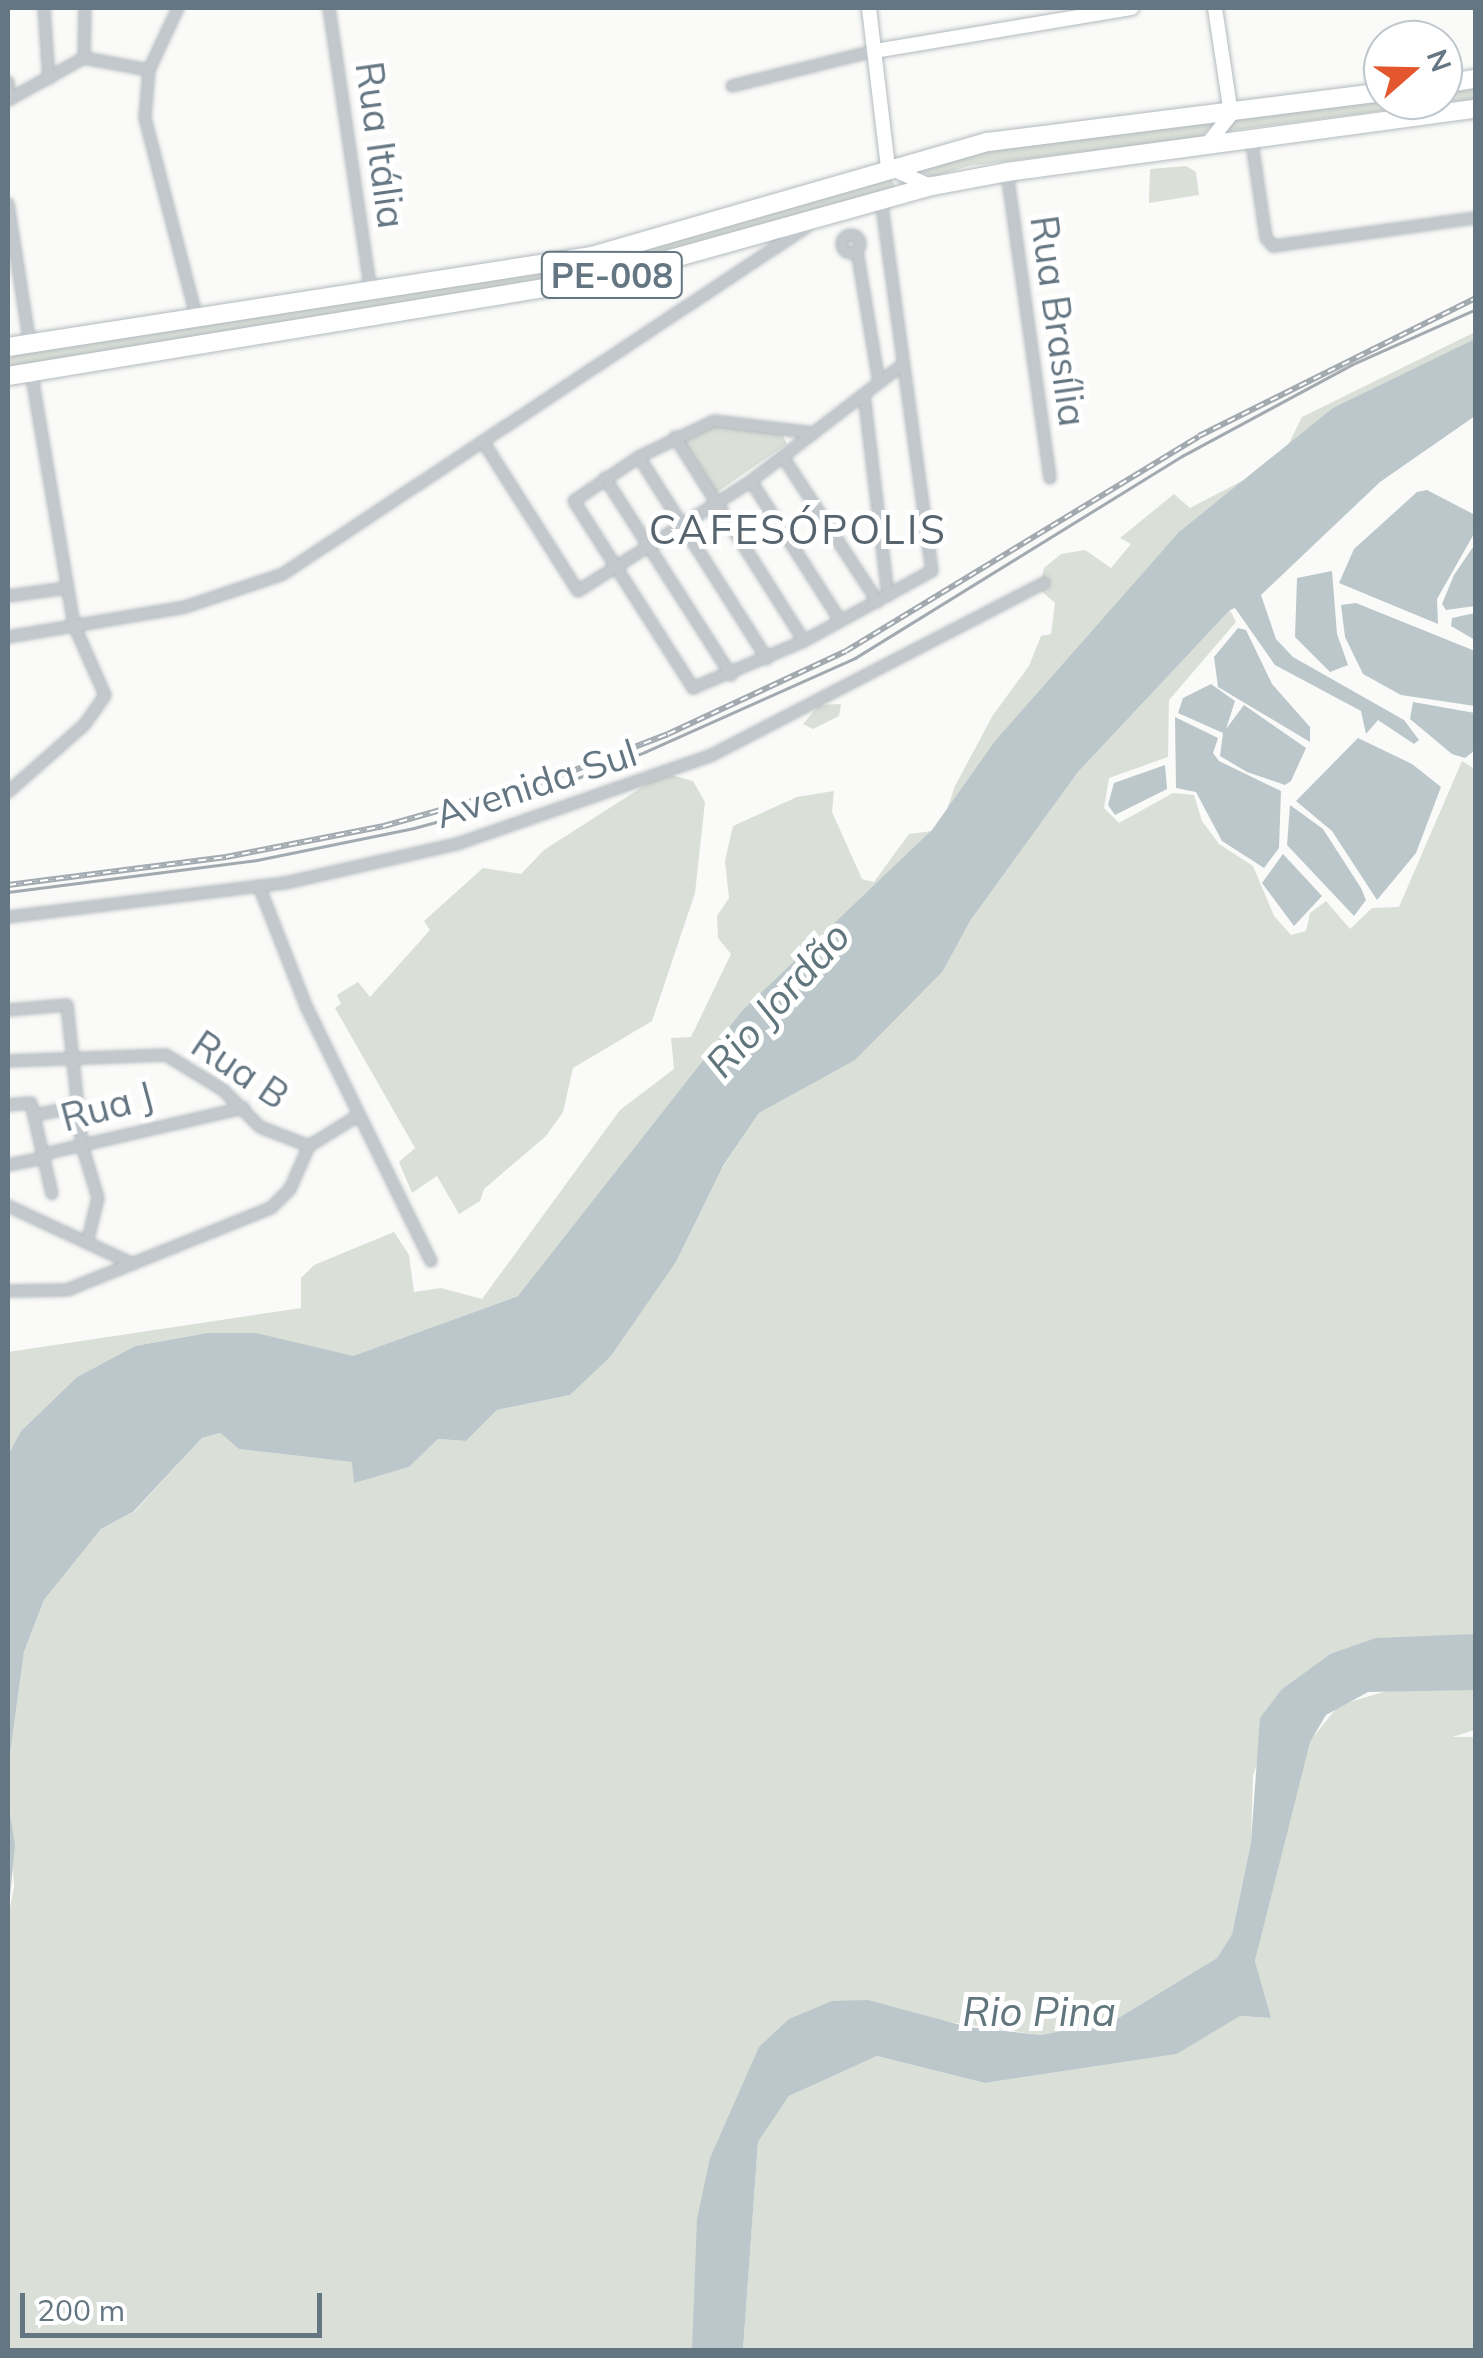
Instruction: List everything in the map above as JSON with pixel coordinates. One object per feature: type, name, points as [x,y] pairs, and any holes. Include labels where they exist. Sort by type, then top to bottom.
[{"type":"highway","name":"PE-008","points":[[8,347],[592,256],[888,166],[988,142],[1363,95]]},
{"type":"highway","name":"PE-008","points":[[8,376],[599,278],[933,186],[1008,172],[1210,141],[1476,109]]},
{"type":"main road","points":[[869,8],[888,166],[903,178],[933,186]]},
{"type":"main road","points":[[875,51],[1131,8]]},
{"type":"main road","points":[[1210,141],[1231,114],[1215,8]]},
{"type":"street","points":[[44,8],[49,79]]},
{"type":"street","points":[[84,58],[85,8]]},
{"type":"street","points":[[178,8],[148,70],[148,147],[197,318]]},
{"type":"street","name":"Rua Itália","points":[[329,8],[371,292]]},
{"type":"street","points":[[732,86],[875,51]]},
{"type":"street","points":[[8,82],[8,100],[84,58],[148,70]]},
{"type":"street","points":[[1252,136],[1266,238],[1273,246],[1476,218]]},
{"type":"street","name":"Rua Brasília","points":[[1008,172],[1014,245],[1050,478]]},
{"type":"street","points":[[814,433],[718,420],[676,436],[638,458],[605,478],[573,506],[690,685],[699,689],[767,659],[932,571],[881,201]]},
{"type":"street","points":[[8,204],[30,344]]},
{"type":"street","points":[[8,637],[249,589],[484,443],[821,217]]},
{"type":"street","points":[[858,251],[879,382]]},
{"type":"street","points":[[484,443],[574,591],[751,481],[901,366]]},
{"type":"street","points":[[8,792],[84,724],[105,696],[74,625],[31,372]]},
{"type":"street","points":[[864,394],[883,599]]},
{"type":"street","points":[[676,436],[804,641]]},
{"type":"street","points":[[783,457],[883,599]]},
{"type":"street","points":[[638,458],[767,659]]},
{"type":"street","points":[[605,478],[731,675]]},
{"type":"street","points":[[751,481],[840,620]]},
{"type":"street","name":"Avenida Sul","points":[[8,917],[259,886],[457,844],[712,756],[1044,582]]},
{"type":"street","points":[[8,596],[67,588]]},
{"type":"street","points":[[259,886],[359,1115],[431,1260]]},
{"type":"street","points":[[8,1010],[66,1005],[76,1061],[82,1145],[98,1198],[87,1243]]},
{"type":"street","name":"Rua B","points":[[8,1061],[166,1055],[244,1108],[260,1127],[308,1146]]},
{"type":"street","points":[[8,1105],[31,1103],[52,1194]]},
{"type":"street","points":[[35,1115],[80,1106]]},
{"type":"street","name":"Rua J","points":[[8,1165],[244,1108]]},
{"type":"street","points":[[8,1291],[66,1290],[278,1204],[308,1146],[359,1115]]},
{"type":"street","points":[[8,1206],[133,1264]]},
{"type":"shaded area","points":[[1475,84],[1475,99],[1463,101],[1463,86]]},
{"type":"shaded area","points":[[1363,102],[1363,113],[1220,132],[1230,119]]},
{"type":"shaded area","points":[[1215,122],[1202,137],[969,166],[932,177],[914,169],[1013,145]]},
{"type":"shaded area","points":[[1186,166],[1196,172],[1199,195],[1149,203],[1150,169]]},
{"type":"shaded area","points":[[890,175],[896,189],[578,277],[8,369],[8,351],[493,275]]},
{"type":"shaded area","points":[[1475,332],[1475,345],[1396,387],[1238,512],[1204,529],[1155,575],[908,877],[735,1043],[647,1143],[640,1168],[587,1244],[518,1296],[337,1362],[256,1333],[207,1333],[135,1346],[77,1377],[21,1431],[8,1455],[8,1352],[301,1308],[301,1278],[314,1265],[394,1232],[409,1255],[414,1292],[441,1288],[482,1299],[620,1110],[674,1069],[671,1038],[691,1037],[731,954],[718,938],[717,916],[729,898],[725,861],[733,826],[797,797],[834,791],[832,812],[862,879],[874,882],[909,834],[940,830],[955,786],[993,715],[1029,666],[1041,636],[1051,634],[1055,603],[1039,589],[1044,568],[1061,554],[1085,550],[1111,568],[1131,544],[1120,538],[1174,494],[1190,508],[1280,461],[1302,417]]},
{"type":"shaded area","points":[[715,423],[782,433],[787,444],[716,493],[682,443]]},
{"type":"shaded area","points":[[1230,610],[1236,622],[1169,700],[1168,757],[1109,778],[1104,808],[1119,823],[1173,793],[1194,795],[1202,821],[1219,844],[1253,866],[1274,916],[1291,935],[1306,931],[1310,913],[1326,901],[1350,929],[1372,908],[1399,907],[1462,761],[1475,769],[1475,1634],[1330,1654],[1282,1689],[1253,1776],[1251,1842],[1232,1934],[1217,1958],[1115,2020],[1041,2035],[920,2018],[789,2019],[697,2313],[692,2350],[8,2350],[8,1918],[14,1887],[8,1769],[24,1652],[44,1600],[101,1529],[134,1512],[202,1438],[220,1433],[239,1449],[353,1462],[354,1482],[409,1467],[438,1439],[466,1441],[497,1410],[570,1395],[609,1357],[676,1262],[721,1170],[759,1113],[943,971],[970,921],[1078,772]]},
{"type":"shaded area","points":[[841,704],[839,716],[813,729],[803,724],[819,705]]},
{"type":"shaded area","points":[[664,773],[693,781],[705,802],[695,893],[652,1021],[573,1068],[563,1112],[546,1136],[484,1189],[480,1201],[459,1214],[437,1176],[412,1193],[399,1162],[415,1148],[335,1008],[341,1004],[337,995],[358,982],[370,997],[430,930],[424,921],[483,868],[521,874],[544,850]]},
{"type":"shaded area","points":[[1401,1687],[1475,1690],[1475,1730],[1452,1737],[1476,1737],[1475,2350],[743,2350],[758,2142],[789,2096],[877,2056],[985,2083],[1177,2054],[1240,2016],[1270,2018],[1255,1961],[1309,1742],[1339,1705]]},
{"type":"water","name":"Rio Jordão","points":[[1475,339],[1475,416],[1380,482],[1261,595],[1276,639],[1293,657],[1404,720],[1419,740],[1414,744],[1378,720],[1366,734],[1361,711],[1275,665],[1235,608],[1230,610],[1078,772],[970,921],[943,971],[855,1060],[759,1113],[723,1166],[676,1262],[610,1357],[570,1395],[497,1410],[466,1441],[438,1439],[409,1467],[354,1483],[352,1462],[239,1449],[220,1433],[202,1438],[133,1512],[101,1529],[44,1600],[24,1652],[8,1769],[8,1455],[21,1431],[77,1377],[135,1346],[207,1333],[256,1333],[353,1356],[518,1296],[742,1011],[932,830],[995,741],[1179,532],[1333,408]]},
{"type":"water","points":[[1427,490],[1475,515],[1475,532],[1437,599],[1438,624],[1339,583],[1354,549],[1417,492]]},
{"type":"water","points":[[1475,544],[1475,606],[1446,610],[1442,604],[1454,575]]},
{"type":"water","points":[[1332,571],[1337,634],[1348,665],[1330,672],[1295,637],[1297,578]]},
{"type":"water","points":[[1356,603],[1475,651],[1475,706],[1401,695],[1363,674],[1345,637],[1341,605]]},
{"type":"water","points":[[1475,613],[1475,640],[1451,626],[1452,618]]},
{"type":"water","points":[[1238,628],[1246,630],[1272,684],[1310,727],[1310,742],[1218,687],[1214,657]]},
{"type":"water","points":[[1211,684],[1235,701],[1226,729],[1244,705],[1306,748],[1291,781],[1285,785],[1247,772],[1220,756],[1223,733],[1178,713],[1183,698]]},
{"type":"water","points":[[1413,702],[1475,713],[1474,751],[1465,758],[1452,754],[1410,719]]},
{"type":"water","points":[[1175,717],[1218,738],[1213,753],[1219,761],[1281,791],[1279,848],[1264,868],[1222,841],[1196,792],[1176,788]]},
{"type":"water","points":[[1358,738],[1412,764],[1441,787],[1416,853],[1377,900],[1332,831],[1296,801]]},
{"type":"water","points":[[1165,765],[1167,789],[1115,815],[1108,805],[1114,783]]},
{"type":"water","points":[[1290,805],[1323,829],[1361,888],[1366,900],[1354,916],[1287,845]]},
{"type":"water","points":[[1283,854],[1322,896],[1294,926],[1262,883]]},
{"type":"water","points":[[1475,1634],[1475,1690],[1368,1692],[1326,1715],[1310,1742],[1255,1961],[1271,2018],[1240,2016],[1177,2054],[985,2083],[877,2056],[789,2096],[758,2142],[743,2350],[692,2350],[697,2219],[710,2158],[759,2047],[789,2019],[832,2001],[868,2000],[968,2027],[1041,2035],[1115,2020],[1217,1958],[1232,1934],[1251,1842],[1260,1718],[1282,1689],[1330,1654],[1376,1638]]},
{"type":"water","points":[[8,1802],[15,1845],[8,1918]]},
{"type":"tram line","points":[[8,892],[257,860],[414,828],[531,796],[645,752],[855,658],[1182,456],[1351,365],[1476,309]]},
{"type":"railway","points":[[8,885],[226,857],[384,826],[554,778],[668,734],[846,651],[1199,436],[1476,298]]},
{"type":"district","name":"CAFESÓPOLIS","points":[[798,529]]},
{"type":"water label","name":"Rio Pina","points":[[1039,2011]]}]
